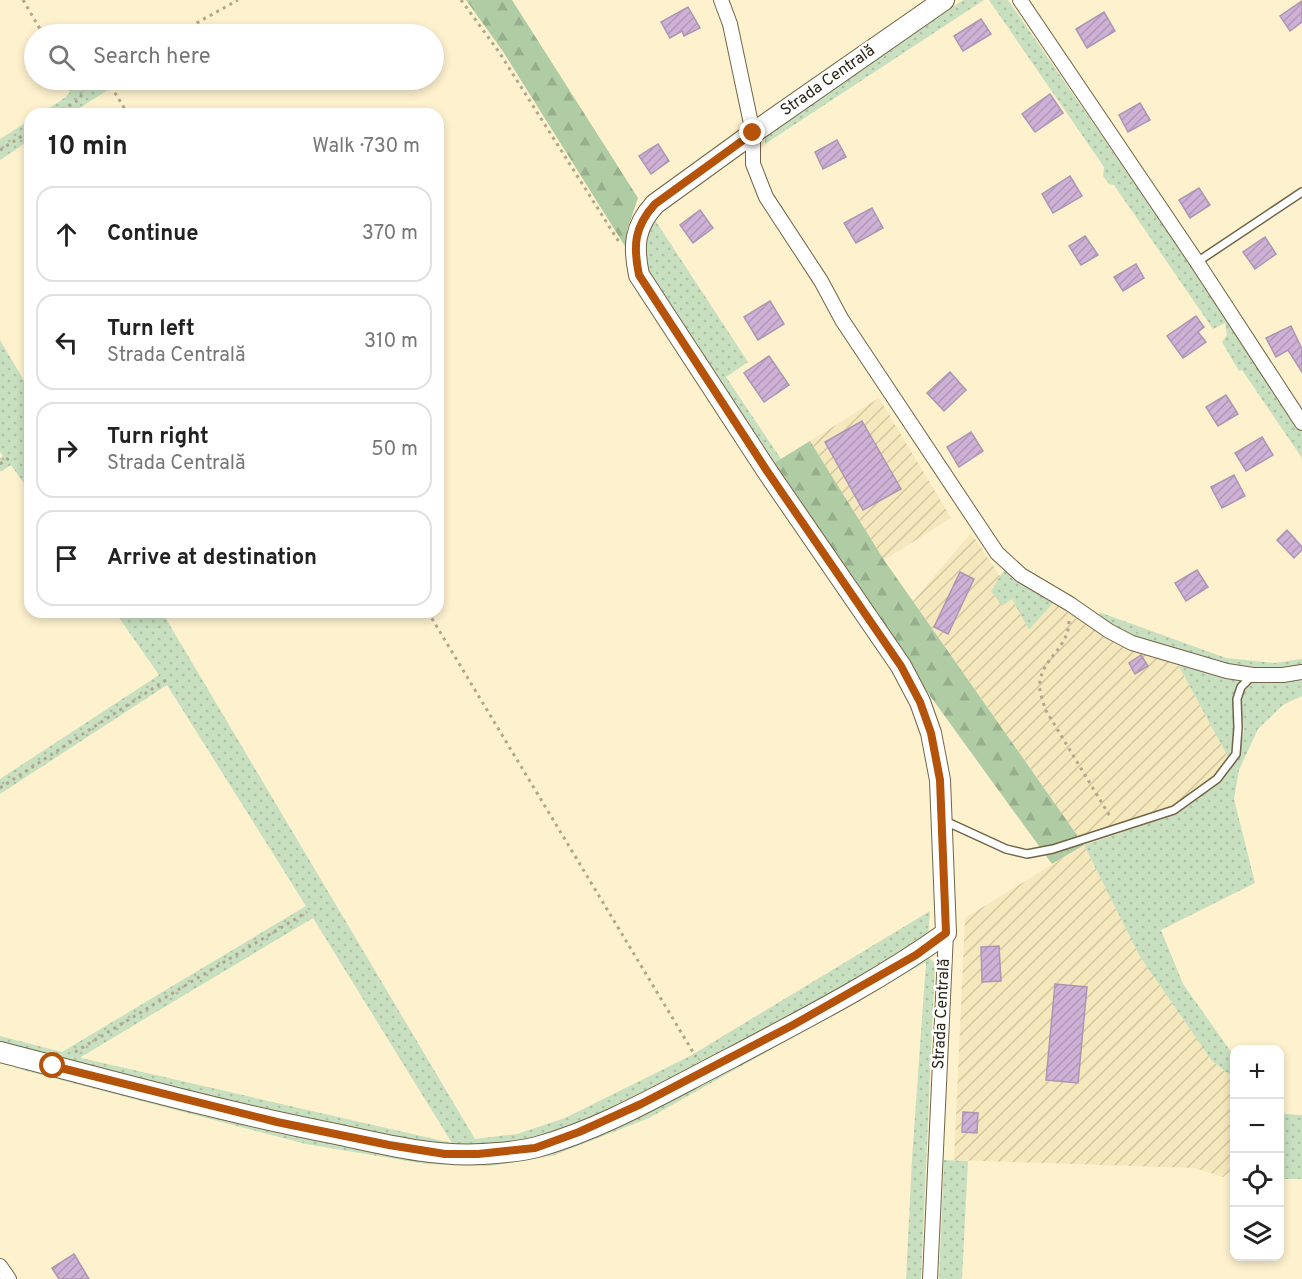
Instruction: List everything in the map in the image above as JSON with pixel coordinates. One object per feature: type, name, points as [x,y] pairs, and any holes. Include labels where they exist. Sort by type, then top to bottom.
[{"type":"street","points":[[721,0],[730,24],[753,133],[753,164],[766,197],[821,280],[842,320],[997,553],[1021,575],[1070,604],[1108,631],[1132,643],[1227,671],[1253,675],[1283,675],[1302,672]]},
{"type":"street","name":"Strada Centrală","points":[[930,1279],[946,933],[940,780],[931,733],[920,702],[901,666],[767,471],[639,275],[634,254],[637,233],[644,216],[655,204],[944,0]]},
{"type":"street","points":[[1020,0],[1197,262],[1302,423]]},
{"type":"street","points":[[0,1052],[277,1122],[445,1154],[478,1154],[535,1148],[559,1140],[641,1104],[705,1071],[916,955],[946,933]]},
{"type":"street","points":[[0,1266],[9,1279]]},
{"type":"lane","points":[[1197,262],[1302,192]]},
{"type":"lane","points":[[942,820],[1006,849],[1027,854],[1053,849],[1174,810],[1217,779],[1236,754],[1237,699],[1241,687],[1253,675]]},
{"type":"path","points":[[23,0],[37,24]]},
{"type":"path","points":[[195,24],[238,0]]},
{"type":"path","points":[[461,0],[499,52],[622,248]]},
{"type":"path","points":[[66,108],[80,99],[83,90]]},
{"type":"path","points":[[113,90],[124,108]]},
{"type":"path","points":[[0,150],[24,135]]},
{"type":"path","points":[[0,464],[9,458]]},
{"type":"path","points":[[1070,604],[1069,627],[1063,645],[1046,664],[1040,682],[1041,697],[1045,709],[1118,828]]},
{"type":"path","points":[[432,618],[705,1071]]},
{"type":"path","points":[[0,788],[166,680]]},
{"type":"path","points":[[53,1066],[307,912]]},
{"type":"shaded area","points":[[879,398],[951,518],[884,560],[810,441]]},
{"type":"shaded area","points":[[971,533],[1000,576],[991,591],[1012,599],[1029,630],[1054,602],[1175,659],[1228,757],[1214,777],[1171,808],[1078,836],[913,601]]},
{"type":"shaded area","points":[[1084,845],[1139,955],[1212,1061],[1230,1075],[1230,1171],[1223,1177],[1194,1168],[954,1160],[965,918]]},
{"type":"green space","points":[[466,0],[512,0],[638,198],[627,230],[628,251],[502,50]]},
{"type":"green space","points":[[963,0],[984,0],[765,144],[765,136]]},
{"type":"green space","points":[[989,0],[1008,0],[1214,299],[1302,432],[1302,458],[1242,370],[1239,371],[1222,342],[1227,335],[1225,323],[1213,329],[1114,185],[1109,184],[1103,176],[1104,167]]},
{"type":"green space","points":[[69,90],[108,90],[80,108],[49,108],[70,92]]},
{"type":"green space","points":[[24,124],[24,144],[0,160],[0,139]]},
{"type":"green space","points":[[655,220],[748,362],[726,377],[781,459],[771,465],[649,275],[644,247]]},
{"type":"green space","points":[[0,340],[24,381],[24,483],[11,465],[0,472],[0,458],[3,456],[0,452]]},
{"type":"green space","points":[[810,441],[884,560],[1084,845],[1052,864],[912,671],[771,465]]},
{"type":"green space","points":[[1005,570],[1054,602],[1029,630],[1012,599],[1002,606],[991,591]]},
{"type":"green space","points":[[1099,612],[1226,658],[1274,663],[1302,659],[1302,668],[1270,671],[1230,667],[1133,639],[1102,622]]},
{"type":"green space","points":[[119,618],[166,618],[475,1139],[517,1134],[565,1118],[690,1056],[930,911],[928,937],[890,965],[639,1100],[541,1140],[457,1150],[373,1137],[0,1047],[0,1036],[62,1052],[306,906],[167,685],[0,794],[0,779],[159,675]],"holes":[[[313,918],[452,1143],[81,1058]]]},
{"type":"green space","points":[[1175,659],[1244,678],[1234,696],[1234,737],[1228,757]]},
{"type":"green space","points":[[1302,676],[1302,696],[1283,705],[1258,729],[1239,770],[1234,799],[1255,883],[1161,930],[1183,984],[1230,1050],[1230,1075],[1212,1061],[1139,955],[1084,845],[1177,814],[1221,782],[1238,755],[1244,731],[1241,708],[1243,693],[1254,681]]},
{"type":"green space","points":[[927,956],[935,963],[921,1279],[906,1279],[926,962],[649,1118],[552,1156],[490,1166],[426,1164],[306,1144],[15,1068],[11,1061],[380,1150],[537,1152]]},
{"type":"green space","points":[[1284,1112],[1302,1115],[1302,1179],[1284,1179]]},
{"type":"green space","points":[[944,1160],[968,1161],[962,1279],[939,1279]]},
{"type":"building","points":[[1302,1],[1302,22],[1290,31],[1280,16]]},
{"type":"building","points":[[688,7],[700,28],[684,36],[682,31],[670,38],[661,22]]},
{"type":"building","points":[[1104,12],[1115,31],[1087,48],[1076,29]]},
{"type":"building","points":[[981,19],[991,34],[963,51],[954,36]]},
{"type":"building","points":[[1050,94],[1063,113],[1035,132],[1022,114]]},
{"type":"building","points":[[1140,103],[1150,120],[1128,132],[1119,115]]},
{"type":"building","points":[[837,140],[846,157],[823,169],[815,152]]},
{"type":"building","points":[[658,144],[669,161],[651,174],[639,156]]},
{"type":"building","points":[[1070,176],[1082,196],[1053,213],[1042,194]]},
{"type":"building","points":[[1199,188],[1210,205],[1190,218],[1179,200]]},
{"type":"building","points":[[872,208],[883,228],[856,243],[844,223]]},
{"type":"building","points":[[700,210],[713,228],[693,243],[680,225]]},
{"type":"building","points":[[1085,236],[1098,255],[1081,265],[1069,246]]},
{"type":"building","points":[[1265,237],[1276,254],[1255,269],[1243,252]]},
{"type":"building","points":[[1136,264],[1144,278],[1123,291],[1114,277]]},
{"type":"building","points":[[770,301],[784,324],[758,340],[744,317]]},
{"type":"building","points":[[1196,316],[1204,327],[1198,332],[1206,342],[1183,358],[1167,336]]},
{"type":"building","points":[[1291,326],[1302,349],[1302,372],[1288,350],[1276,357],[1266,338]]},
{"type":"building","points":[[769,356],[789,385],[764,402],[744,373]]},
{"type":"building","points":[[950,372],[966,390],[944,411],[927,393]]},
{"type":"building","points":[[1226,395],[1238,414],[1218,426],[1206,407]]},
{"type":"building","points":[[862,421],[901,489],[863,510],[825,442]]},
{"type":"building","points":[[971,432],[983,451],[959,467],[947,447]]},
{"type":"building","points":[[1262,437],[1273,455],[1246,471],[1235,453]]},
{"type":"building","points":[[1234,475],[1245,496],[1222,508],[1211,487]]},
{"type":"building","points":[[1287,530],[1302,547],[1294,558],[1277,540]]},
{"type":"building","points":[[1197,570],[1208,587],[1186,601],[1175,583]]},
{"type":"building","points":[[960,572],[974,579],[948,634],[934,627]]},
{"type":"building","points":[[1141,655],[1148,666],[1135,674],[1129,663]]},
{"type":"building","points":[[999,946],[1001,981],[982,982],[981,947]]},
{"type":"building","points":[[1055,984],[1087,987],[1078,1083],[1046,1080]]},
{"type":"building","points":[[963,1112],[978,1113],[977,1133],[962,1132]]},
{"type":"building","points":[[74,1254],[89,1279],[59,1279],[52,1268]]},
{"type":"route","points":[[53,1066],[165,1096],[389,1145],[445,1154],[478,1154],[535,1148],[579,1132],[641,1104],[793,1025],[916,955],[946,933],[940,780],[931,733],[920,702],[901,666],[711,388],[639,275],[634,254],[637,233],[644,216],[655,204],[753,133]]}]
